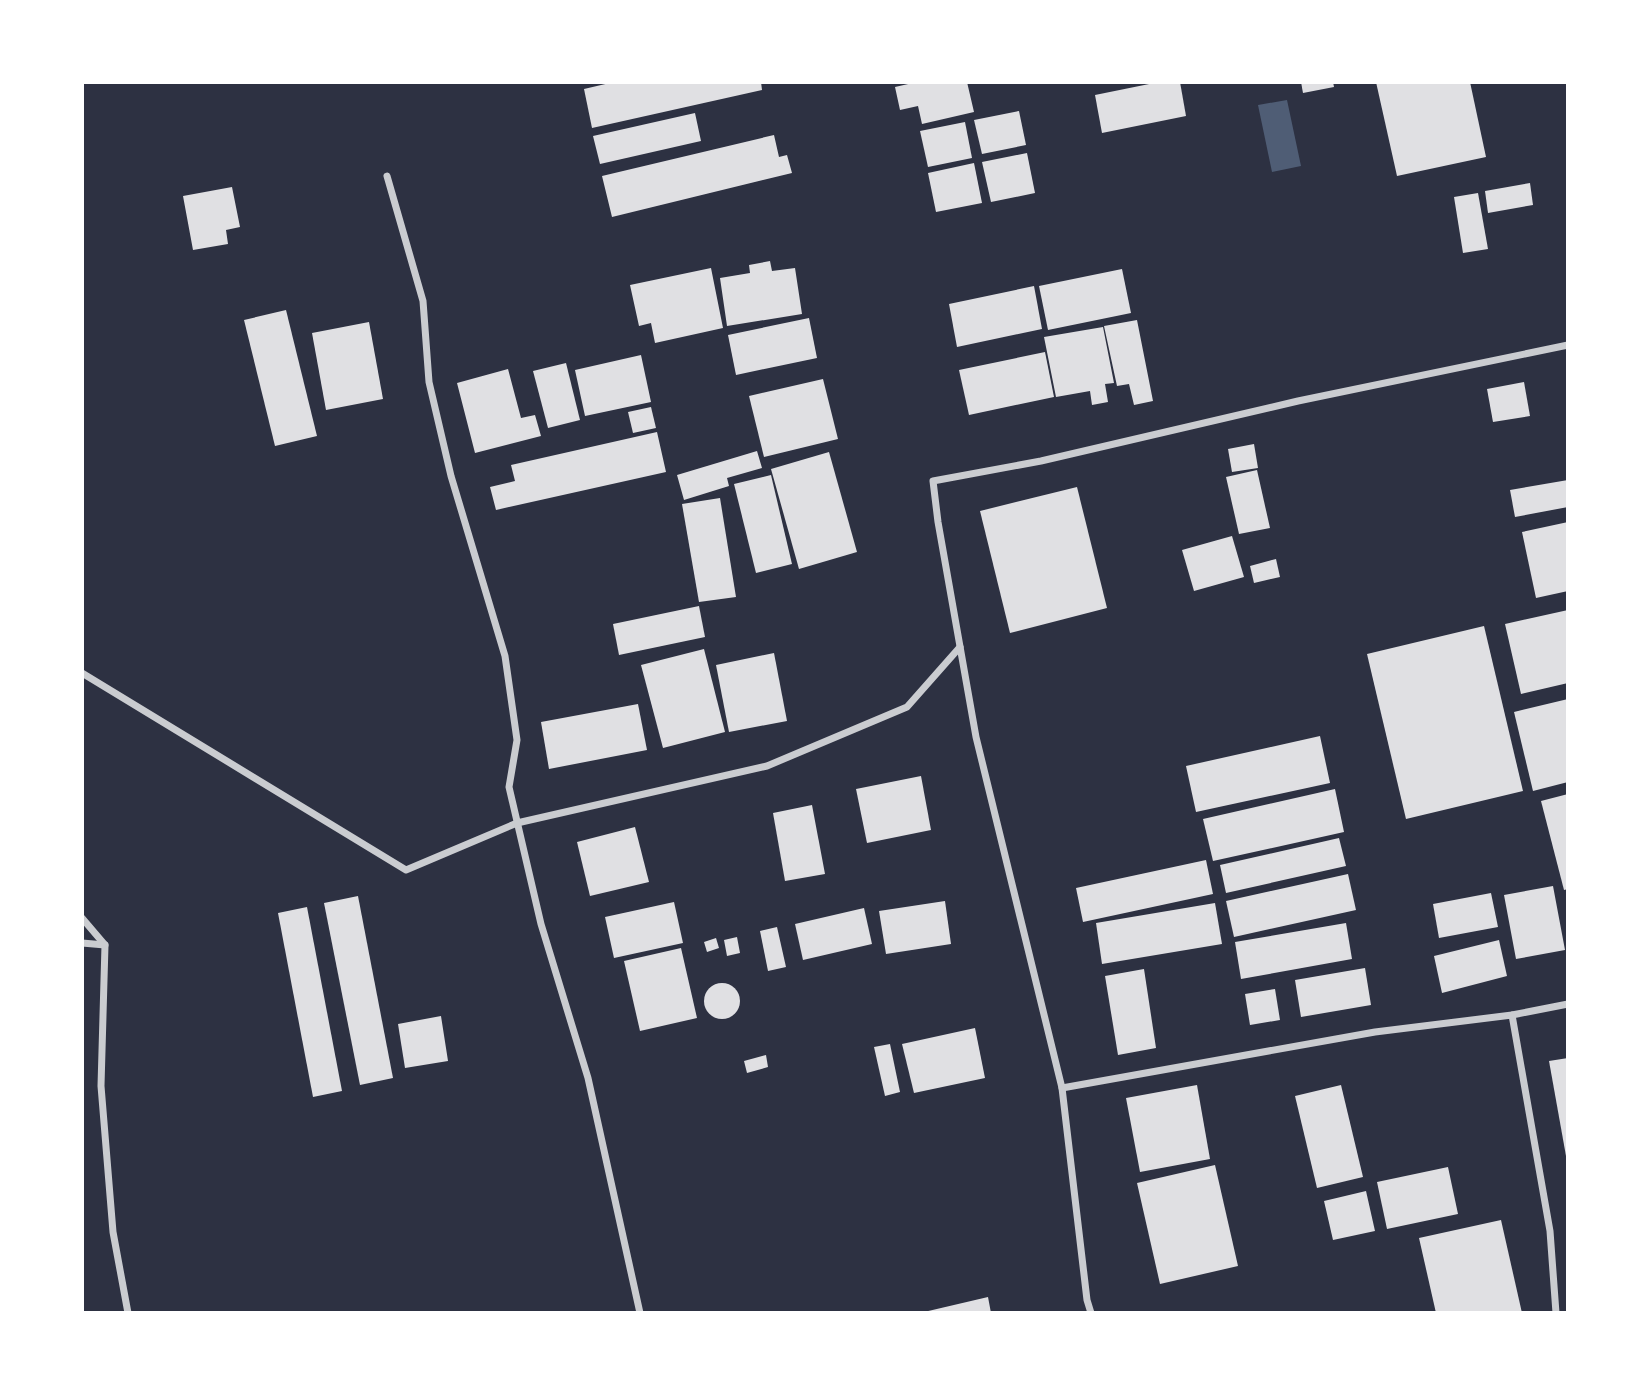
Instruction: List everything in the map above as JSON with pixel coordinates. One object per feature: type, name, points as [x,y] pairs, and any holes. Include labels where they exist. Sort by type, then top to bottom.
[{"type":"street","points":[[387,176],[422,301],[429,382],[451,476],[505,656],[517,740],[509,787],[517,823],[541,924],[588,1078],[640,1313]]},
{"type":"street","points":[[1091,1313],[1087,1300],[1062,1088],[976,737],[933,481],[1041,461],[1298,401],[1568,345]]},
{"type":"street","points":[[82,673],[406,870],[517,823],[767,766],[907,707],[960,647]]},
{"type":"street","points":[[82,918],[105,945],[101,1086],[113,1232],[128,1313]]},
{"type":"street","points":[[82,943],[105,945]]},
{"type":"street","points":[[1062,1088],[1375,1032],[1512,1015],[1568,1004]]},
{"type":"street","points":[[1512,1015],[1550,1230],[1556,1313]]},
{"type":"water","points":[[1287,100],[1301,166],[1272,172],[1258,105]]},
{"type":"building","points":[[614,82],[761,82],[762,90],[592,128],[584,89]]},
{"type":"building","points":[[917,82],[967,82],[974,112],[922,124],[918,106],[900,110],[895,87]]},
{"type":"building","points":[[1159,82],[1180,82],[1186,116],[1102,133],[1095,95]]},
{"type":"building","points":[[1301,82],[1333,82],[1334,87],[1303,93]]},
{"type":"building","points":[[1376,82],[1470,82],[1486,157],[1397,176]]},
{"type":"building","points":[[1019,111],[1026,145],[982,154],[974,120]]},
{"type":"building","points":[[695,113],[701,141],[600,164],[593,136]]},
{"type":"building","points":[[965,122],[972,158],[928,167],[920,131]]},
{"type":"building","points":[[774,135],[779,157],[787,155],[792,173],[612,217],[602,176]]},
{"type":"building","points":[[1027,153],[1035,193],[991,202],[982,162]]},
{"type":"building","points":[[974,163],[982,203],[936,212],[928,173]]},
{"type":"building","points":[[1530,183],[1533,205],[1488,213],[1485,191]]},
{"type":"building","points":[[232,187],[240,227],[226,230],[228,244],[193,250],[183,196]]},
{"type":"building","points":[[1478,193],[1488,249],[1463,253],[1454,197]]},
{"type":"building","points":[[770,261],[772,271],[795,268],[802,314],[727,326],[720,278],[750,273],[749,265]]},
{"type":"building","points":[[711,268],[723,328],[655,343],[651,323],[639,326],[630,285]]},
{"type":"building","points":[[1122,269],[1131,313],[1048,330],[1039,286]]},
{"type":"building","points":[[1034,286],[1042,329],[957,347],[949,304]]},
{"type":"building","points":[[286,310],[317,436],[275,446],[244,320]]},
{"type":"building","points":[[809,318],[817,358],[736,375],[728,335]]},
{"type":"building","points":[[1137,320],[1153,401],[1134,405],[1129,384],[1117,386],[1104,326]]},
{"type":"building","points":[[369,322],[383,399],[326,410],[312,333]]},
{"type":"building","points":[[1103,327],[1114,383],[1105,384],[1108,402],[1092,405],[1090,391],[1056,397],[1044,337]]},
{"type":"building","points":[[1045,352],[1054,397],[969,415],[959,370]]},
{"type":"building","points":[[641,355],[651,402],[585,416],[575,370]]},
{"type":"building","points":[[566,363],[580,420],[548,428],[533,371]]},
{"type":"building","points":[[508,369],[521,418],[535,415],[541,436],[475,453],[457,383]]},
{"type":"building","points":[[823,379],[838,439],[764,457],[749,396]]},
{"type":"building","points":[[1524,382],[1530,416],[1493,422],[1487,389]]},
{"type":"building","points":[[651,407],[656,428],[633,433],[628,412]]},
{"type":"building","points":[[657,432],[666,472],[496,510],[490,487],[515,481],[511,465]]},
{"type":"building","points":[[1254,444],[1258,468],[1232,472],[1228,449]]},
{"type":"building","points":[[757,451],[762,468],[727,478],[729,486],[684,500],[677,475]]},
{"type":"building","points":[[829,452],[857,552],[799,569],[771,469]]},
{"type":"building","points":[[1257,470],[1270,528],[1239,534],[1226,477]]},
{"type":"building","points":[[771,475],[792,564],[756,573],[734,484]]},
{"type":"building","points":[[1568,480],[1568,507],[1515,517],[1510,490]]},
{"type":"building","points":[[1077,487],[1107,608],[1010,633],[980,511]]},
{"type":"building","points":[[720,498],[736,597],[699,602],[682,504]]},
{"type":"building","points":[[1568,522],[1568,591],[1536,598],[1522,532]]},
{"type":"building","points":[[1232,536],[1244,577],[1194,591],[1182,550]]},
{"type":"building","points":[[1276,559],[1280,577],[1254,583],[1250,566]]},
{"type":"building","points":[[699,606],[705,637],[619,655],[613,624]]},
{"type":"building","points":[[1568,610],[1568,683],[1521,694],[1505,624]]},
{"type":"building","points":[[1484,626],[1523,791],[1406,819],[1367,654]]},
{"type":"building","points":[[704,649],[725,732],[663,748],[641,665]]},
{"type":"building","points":[[774,653],[787,721],[729,732],[716,665]]},
{"type":"building","points":[[1568,699],[1568,782],[1533,791],[1514,712]]},
{"type":"building","points":[[638,704],[647,750],[549,769],[541,722]]},
{"type":"building","points":[[1320,736],[1330,783],[1196,812],[1186,766]]},
{"type":"building","points":[[921,776],[931,830],[867,843],[856,789]]},
{"type":"building","points":[[1335,789],[1344,832],[1213,861],[1203,819]]},
{"type":"building","points":[[1568,794],[1568,889],[1564,890],[1541,801]]},
{"type":"building","points":[[812,805],[825,874],[785,881],[773,813]]},
{"type":"building","points":[[635,827],[649,882],[590,896],[577,842]]},
{"type":"building","points":[[1339,838],[1346,866],[1226,893],[1220,865]]},
{"type":"building","points":[[1206,860],[1213,894],[1083,922],[1076,888]]},
{"type":"building","points":[[1348,874],[1356,910],[1234,937],[1226,901]]},
{"type":"building","points":[[1553,886],[1565,950],[1516,959],[1504,895]]},
{"type":"building","points":[[1491,893],[1498,927],[1439,938],[1433,904]]},
{"type":"building","points":[[358,896],[393,1078],[360,1085],[324,903]]},
{"type":"building","points":[[945,901],[951,944],[886,954],[879,911]]},
{"type":"building","points":[[674,902],[683,943],[614,958],[605,917]]},
{"type":"building","points":[[1215,903],[1222,944],[1102,964],[1096,923]]},
{"type":"building","points":[[307,907],[342,1091],[313,1097],[278,913]]},
{"type":"building","points":[[864,908],[872,944],[803,960],[795,924]]},
{"type":"building","points":[[1346,923],[1352,959],[1241,979],[1235,942]]},
{"type":"building","points":[[777,927],[786,967],[768,971],[760,931]]},
{"type":"building","points":[[737,937],[740,953],[727,956],[724,940]]},
{"type":"building","points":[[716,938],[719,948],[707,952],[704,942]]},
{"type":"building","points":[[1499,940],[1507,976],[1442,993],[1434,956]]},
{"type":"building","points":[[681,948],[697,1018],[640,1031],[624,961]]},
{"type":"building","points":[[1365,968],[1371,1005],[1301,1017],[1295,980]]},
{"type":"building","points":[[1144,969],[1156,1048],[1118,1055],[1105,976]]},
{"type":"building","points":[[722,983],[735,988],[740,1001],[735,1014],[722,1019],[709,1014],[704,1001],[709,988]]},
{"type":"building","points":[[1275,989],[1280,1020],[1250,1025],[1245,994]]},
{"type":"building","points":[[441,1016],[448,1061],[405,1068],[398,1024]]},
{"type":"building","points":[[975,1028],[985,1078],[914,1093],[902,1044]]},
{"type":"building","points":[[890,1044],[900,1092],[885,1096],[874,1047]]},
{"type":"building","points":[[766,1055],[768,1067],[747,1073],[744,1061]]},
{"type":"building","points":[[1568,1058],[1568,1156],[1566,1156],[1549,1061]]},
{"type":"building","points":[[1197,1085],[1210,1159],[1140,1172],[1126,1098]]},
{"type":"building","points":[[1341,1085],[1363,1177],[1317,1188],[1295,1096]]},
{"type":"building","points":[[1215,1165],[1238,1266],[1160,1284],[1137,1183]]},
{"type":"building","points":[[1448,1167],[1458,1214],[1387,1229],[1377,1182]]},
{"type":"building","points":[[1366,1191],[1375,1231],[1333,1240],[1324,1201]]},
{"type":"building","points":[[1501,1220],[1522,1313],[1436,1313],[1419,1238]]},
{"type":"building","points":[[988,1297],[991,1313],[924,1312]]}]
